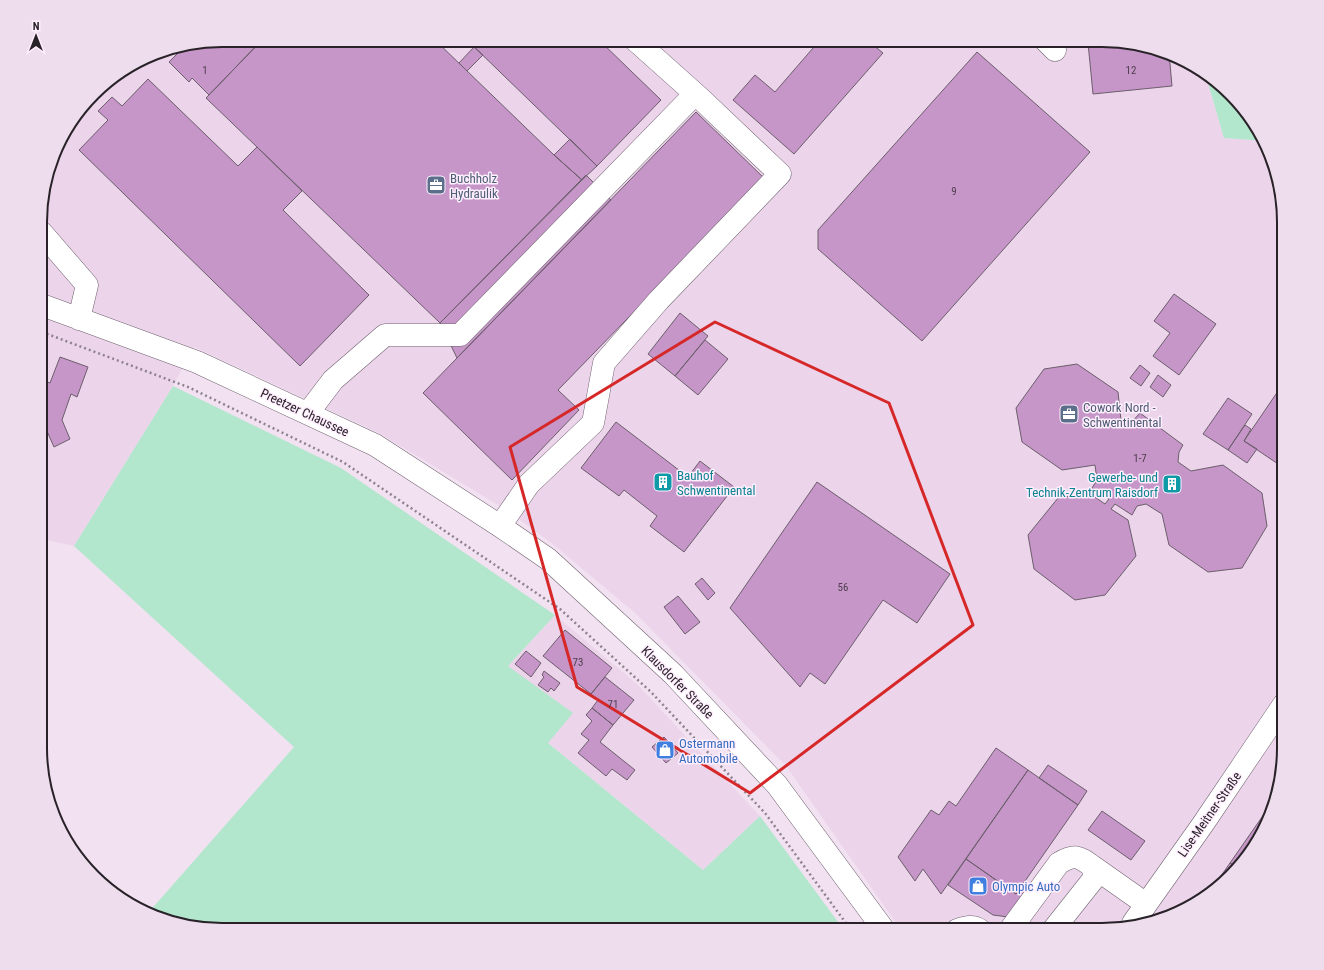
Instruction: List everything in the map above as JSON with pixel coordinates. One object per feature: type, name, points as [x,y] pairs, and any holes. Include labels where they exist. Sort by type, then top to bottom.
[{"type":"street","points":[[500,526],[529,484],[593,423],[604,363],[659,300],[780,174],[643,47]]},
{"type":"street","points":[[308,412],[333,380],[385,335],[460,335],[695,94]]},
{"type":"street","points":[[47,239],[87,285],[79,319]]},
{"type":"street","name":"Preetzer Chaussee","points":[[47,307],[197,362],[308,412],[375,445],[548,559]]},
{"type":"street","name":"Klausdorfer Straße","points":[[548,559],[673,674],[777,785],[879,923]]},
{"type":"street","name":"Lise-Meitner-Straße","points":[[1135,920],[1203,824],[1277,714]]},
{"type":"street","points":[[1015,923],[1059,863],[1069,857],[1079,857],[1146,904]]},
{"type":"street","points":[[1059,923],[1095,877],[1092,866]]},
{"type":"path","points":[[47,334],[188,387],[343,462],[560,609],[651,692],[765,813],[845,923]]},
{"type":"highlighted area","points":[[715,322],[889,403],[973,625],[750,793],[577,687],[510,447]]},
{"type":"shaded area","points":[[211,47],[1125,48],[1169,60],[1189,70],[1208,83],[1224,138],[1257,140],[1268,166],[1274,188],[1277,211],[1276,771],[1264,815],[1254,835],[1234,863],[1217,880],[1189,900],[1158,914],[1136,920],[1113,923],[896,923],[786,766],[635,613],[555,546],[508,511],[379,433],[194,347],[173,386],[74,546],[47,540],[47,211],[50,188],[60,155],[70,135],[90,107],[107,90],[135,70],[166,56],[188,50]]},
{"type":"shaded area","points":[[555,615],[637,684],[760,816],[703,870],[548,743],[508,666]]},
{"type":"green space","points":[[1208,83],[1234,107],[1257,140],[1224,138]]},
{"type":"green space","points":[[173,386],[341,468],[555,615],[508,666],[573,713],[548,743],[703,870],[760,816],[839,923],[211,923],[188,920],[155,910],[152,908],[294,747],[74,546]]},
{"type":"building","points":[[255,47],[209,95],[192,78],[189,82],[169,62],[178,53],[199,48]]},
{"type":"building","name":"Buchholz Hydraulik","points":[[255,47],[442,47],[582,180],[440,323],[206,98]]},
{"type":"building","points":[[474,47],[606,47],[661,100],[597,166]]},
{"type":"building","points":[[474,47],[483,55],[467,71],[459,63]]},
{"type":"building","points":[[814,47],[876,47],[883,53],[794,154],[733,100],[755,75],[775,92]]},
{"type":"building","points":[[1088,47],[1125,48],[1170,60],[1172,86],[1093,94]]},
{"type":"building","points":[[977,52],[1090,152],[922,341],[818,249],[818,230]]},
{"type":"building","points":[[148,79],[238,166],[257,147],[302,191],[283,210],[369,295],[300,366],[79,150],[108,120],[98,111],[112,97],[122,106]]},
{"type":"building","points":[[696,112],[764,178],[558,390],[579,410],[512,480],[423,393]]},
{"type":"building","points":[[570,139],[597,166],[582,180],[554,155]]},
{"type":"building","points":[[586,175],[611,200],[457,358],[440,323]]},
{"type":"building","points":[[1174,294],[1216,324],[1179,375],[1153,356],[1170,333],[1154,321]]},
{"type":"building","points":[[680,313],[708,336],[675,376],[648,354]]},
{"type":"building","points":[[705,340],[728,359],[698,395],[675,376]]},
{"type":"building","points":[[60,357],[88,367],[77,397],[71,394],[62,420],[70,439],[54,447],[47,431],[47,382],[50,383]]},
{"type":"building","name":"Gewerbe- und Technik-Zentrum Raisdorf","points":[[1077,364],[1118,392],[1121,420],[1130,424],[1140,413],[1183,445],[1179,452],[1178,462],[1191,471],[1223,465],[1262,493],[1267,526],[1242,568],[1208,572],[1169,545],[1162,514],[1146,504],[1137,506],[1132,515],[1115,504],[1111,509],[1128,520],[1136,556],[1105,595],[1075,600],[1034,569],[1028,535],[1058,498],[1089,493],[1105,504],[1109,499],[1092,488],[1097,480],[1095,465],[1062,470],[1022,442],[1016,408],[1044,369]]},
{"type":"building","points":[[1140,365],[1150,373],[1141,386],[1130,378]]},
{"type":"building","points":[[1158,375],[1171,385],[1163,397],[1150,387]]},
{"type":"building","points":[[1276,394],[1277,395],[1277,463],[1244,441]]},
{"type":"building","points":[[1228,398],[1252,414],[1228,450],[1203,434]]},
{"type":"building","name":"Bauhof Schwentinental","points":[[616,422],[688,477],[700,461],[734,487],[684,552],[650,526],[657,516],[624,490],[619,496],[581,468]]},
{"type":"building","points":[[1245,425],[1251,429],[1244,441],[1257,449],[1247,463],[1228,450]]},
{"type":"building","points":[[817,482],[950,574],[917,623],[883,600],[825,684],[810,673],[800,687],[730,608]]},
{"type":"building","points":[[702,578],[715,593],[708,600],[695,584]]},
{"type":"building","points":[[678,596],[700,622],[685,634],[664,607]]},
{"type":"building","points":[[565,630],[612,668],[591,694],[543,656]]},
{"type":"building","points":[[526,651],[541,663],[531,677],[515,664]]},
{"type":"building","points":[[544,671],[560,683],[554,691],[551,688],[548,692],[538,685],[544,677],[542,675]]},
{"type":"building","points":[[605,677],[634,700],[613,725],[592,708],[598,700],[591,694]]},
{"type":"building","points":[[592,708],[613,725],[600,742],[635,770],[627,780],[612,769],[606,776],[578,753],[589,740],[581,734],[592,721],[586,715]]},
{"type":"building","name":"Ostermann Automobile","points":[[664,737],[678,753],[666,763],[652,747]]},
{"type":"building","points":[[996,748],[1028,770],[941,894],[923,869],[915,881],[898,857],[931,810],[939,815],[949,801],[956,806]]},
{"type":"building","points":[[1048,765],[1087,791],[1078,805],[1039,778]]},
{"type":"building","points":[[1028,770],[1078,805],[1016,894],[966,859]]},
{"type":"building","points":[[1102,811],[1145,841],[1131,860],[1088,830]]},
{"type":"building","points":[[1265,813],[1254,835],[1241,854],[1233,865],[1230,863]]},
{"type":"building","name":"Olympic Auto","points":[[966,859],[1016,894],[1022,884],[1028,888],[1008,917],[993,915],[948,885]]},
{"type":"building","points":[[1230,863],[1233,865],[1226,872],[1220,877]]},
{"type":"place","name":"Buchholz Hydraulik","points":[[436,185]]},
{"type":"place","name":"Cowork Nord - Schwentinental","points":[[1069,414]]},
{"type":"place","name":"Bauhof Schwentinental","points":[[663,482]]},
{"type":"place","name":"Gewerbe- und Technik-Zentrum Raisdorf","points":[[1172,484]]},
{"type":"place","name":"Ostermann Automobile","points":[[665,750]]},
{"type":"place","name":"Olympic Auto","points":[[978,886]]}]
